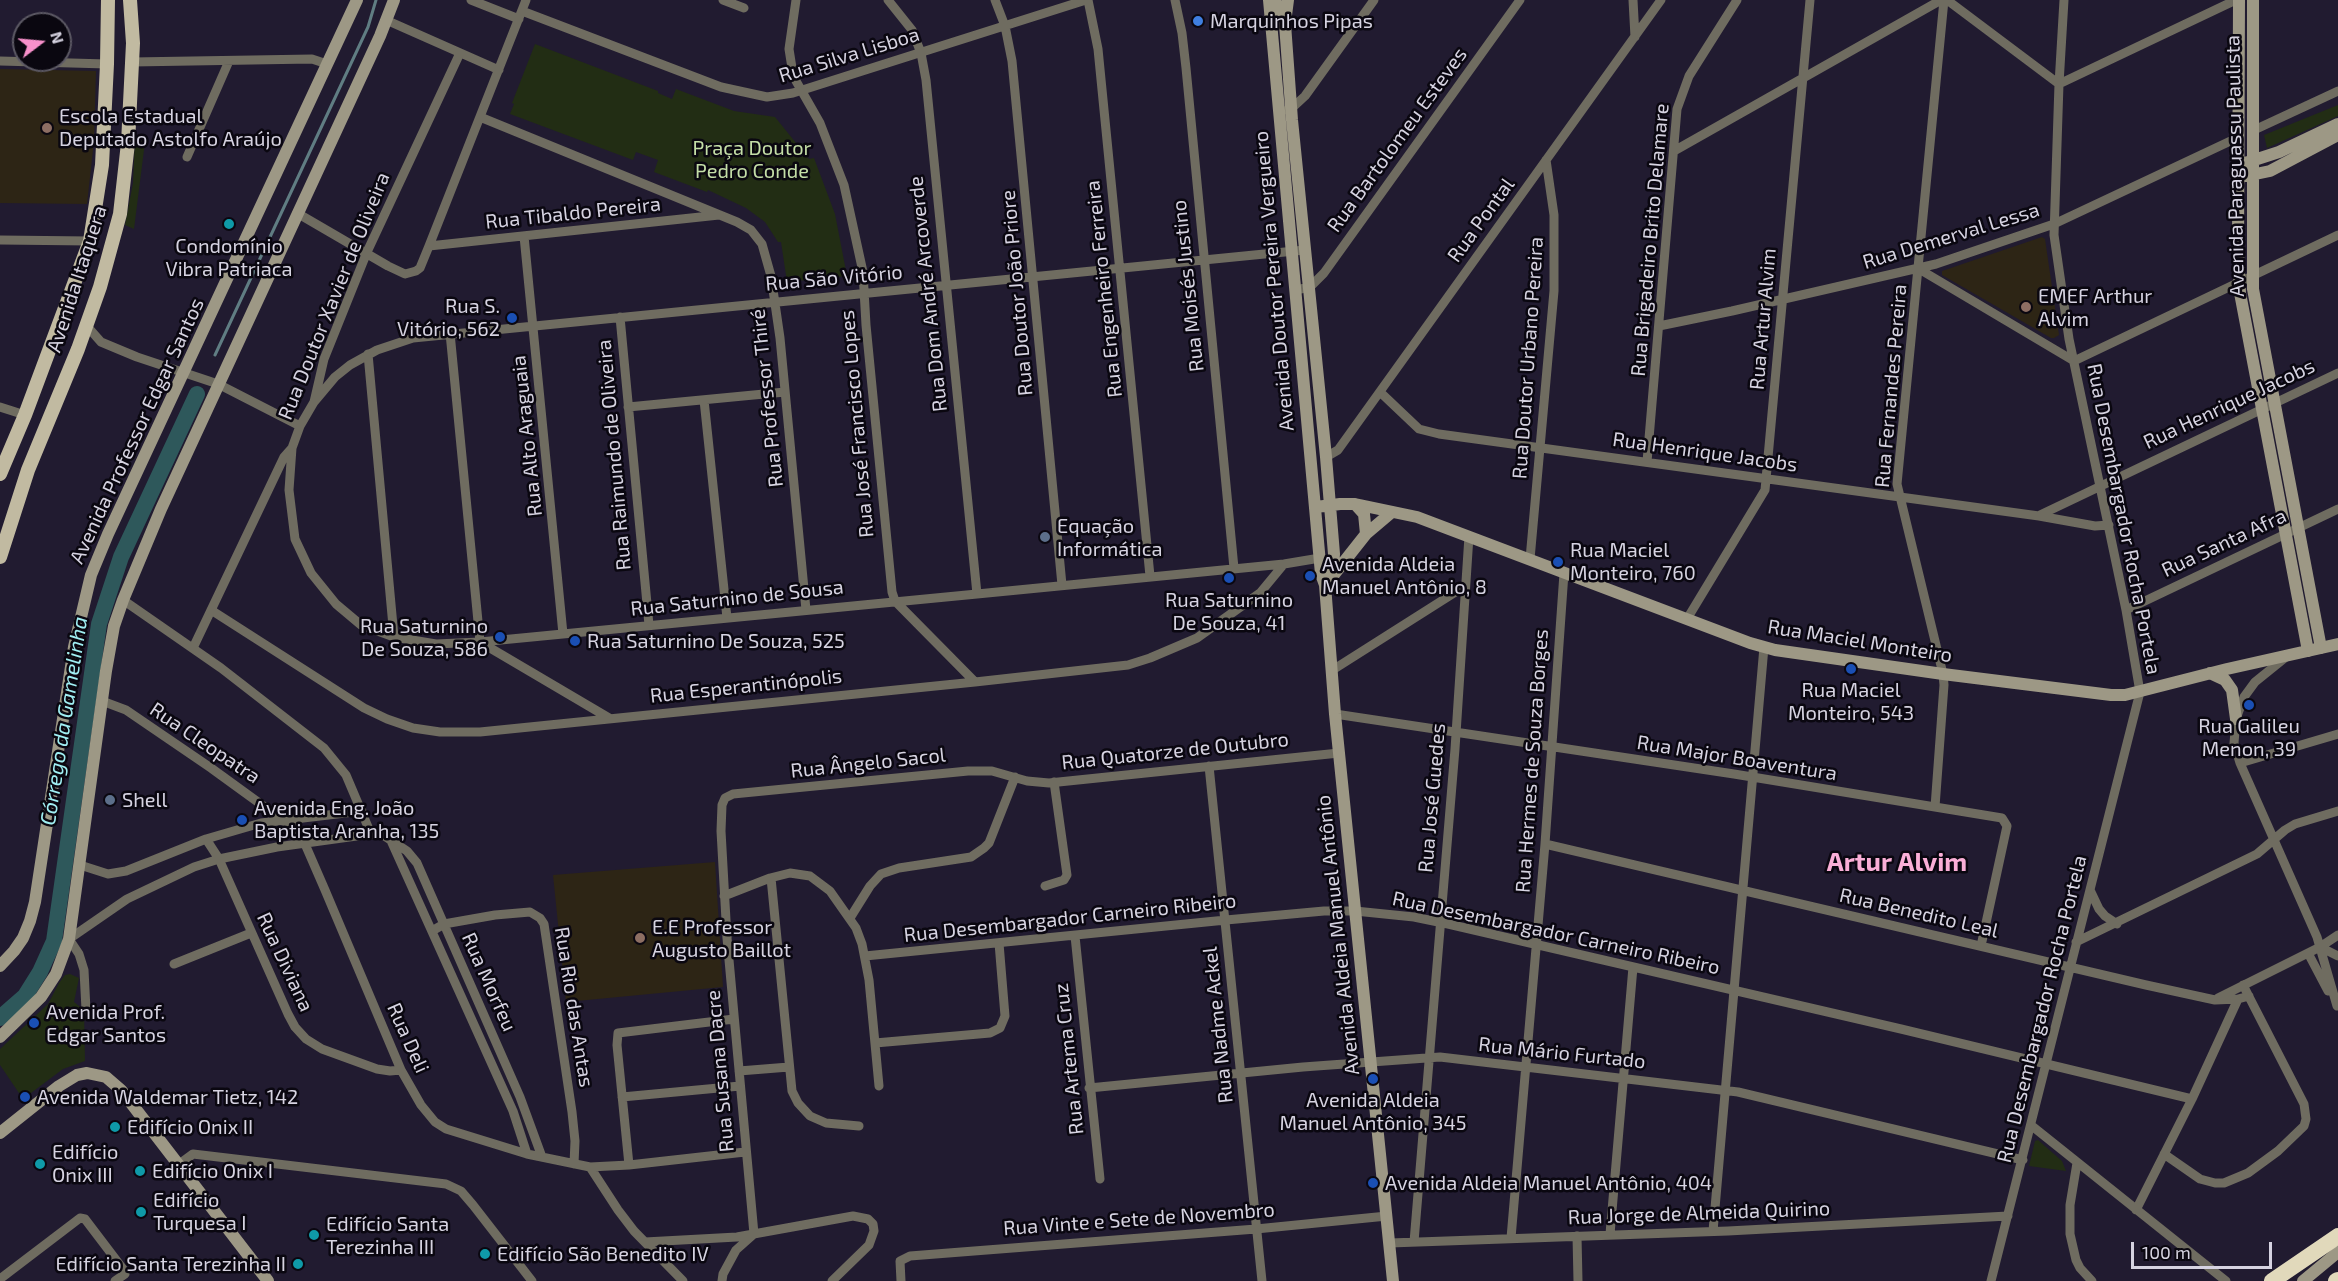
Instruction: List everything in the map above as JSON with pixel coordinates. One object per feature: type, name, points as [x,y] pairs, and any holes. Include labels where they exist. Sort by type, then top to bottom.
[{"type":"highway","points":[[2272,1281],[2338,1236]]},
{"type":"main road","name":"Avenida Itaquera","points":[[0,474],[2,462],[25,415],[90,242],[102,165],[108,0]]},
{"type":"main road","name":"Avenida Itaquera","points":[[0,557],[28,470],[100,287],[120,214],[127,162],[132,62],[130,0]]},
{"type":"main road","name":"Avenida Professor Edgar Santos","points":[[0,966],[23,938],[35,902],[74,647],[91,574],[357,0]]},
{"type":"main road","points":[[0,1036],[41,997],[56,974],[69,939],[102,701],[114,626],[123,600],[161,509],[394,0]]},
{"type":"main road","name":"Avenida Doutor Pereira Vergueiro","points":[[1269,0],[1320,558]]},
{"type":"main road","name":"Avenida Doutor Pereira Vergueiro","points":[[1275,0],[1285,24]]},
{"type":"main road","name":"Avenida Doutor Pereira Vergueiro","points":[[1288,0],[1285,24],[1334,554]]},
{"type":"main road","points":[[2238,0],[2239,282],[2308,651]]},
{"type":"main road","name":"Avenida Paraguassu Paulista","points":[[2253,0],[2253,289],[2321,648]]},
{"type":"main road","points":[[2239,171],[2252,162],[2338,124]]},
{"type":"main road","points":[[2239,171],[2252,175],[2270,171],[2338,135]]},
{"type":"main road","points":[[1354,504],[1364,514],[1363,538]]},
{"type":"main road","name":"Rua Maciel Monteiro","points":[[1316,507],[1354,504],[1411,515],[1764,647],[1943,674],[2111,695],[2140,692],[2210,673],[2338,644]]},
{"type":"main road","points":[[1329,581],[1363,538],[1392,512]]},
{"type":"main road","points":[[1320,558],[1334,554],[1363,538]]},
{"type":"main road","name":"Avenida Aldeia Manuel Antônio","points":[[1334,554],[1329,581],[1331,671],[1393,1281]]},
{"type":"main road","name":"Avenida Aldeia Manuel Antônio","points":[[1320,558],[1321,574],[1329,581]]},
{"type":"main road","points":[[2210,673],[2225,680],[2232,690],[2236,719]]},
{"type":"main road","points":[[0,1133],[77,1075],[96,1074],[106,1077],[121,1090],[268,1281]]},
{"type":"main road","points":[[2302,1281],[2338,1252]]},
{"type":"main road","points":[[2314,1281],[2338,1263]]},
{"type":"street","name":"Rua Silva Lisboa","points":[[471,0],[520,15],[721,87],[767,97],[802,90],[1088,0]]},
{"type":"street","points":[[297,213],[405,274],[410,274],[420,267],[526,0]]},
{"type":"street","points":[[723,0],[744,8]]},
{"type":"street","name":"Rua José Francisco Lopes","points":[[796,0],[789,49],[792,68],[820,123],[844,186],[853,220],[864,294],[887,562],[895,601]]},
{"type":"street","name":"Rua Dom André Arcoverde","points":[[888,0],[912,30],[921,53],[926,80],[977,594]]},
{"type":"street","name":"Rua Doutor João Priore","points":[[995,0],[1005,26],[1012,62],[1062,585]]},
{"type":"street","name":"Rua Engenheiro Ferreira","points":[[1088,0],[1098,49],[1150,576]]},
{"type":"street","name":"Rua Moisés Justino","points":[[1175,0],[1182,33],[1234,568]]},
{"type":"street","points":[[1278,112],[1292,108],[1305,96],[1374,0]]},
{"type":"street","name":"Rua Bartolomeu Esteves","points":[[1310,287],[1324,273],[1520,0]]},
{"type":"street","points":[[1633,0],[1635,37]]},
{"type":"street","name":"Rua Pontal","points":[[1326,457],[1338,450],[1660,0]]},
{"type":"street","name":"Rua Brigadeiro Brito Delamare","points":[[1647,462],[1677,109],[1685,86],[1737,0]]},
{"type":"street","name":"Rua Artur Alvim","points":[[1687,619],[1762,497],[1767,479],[1810,0]]},
{"type":"street","points":[[1674,151],[1944,0],[2059,84],[2238,0]]},
{"type":"street","name":"Rua Fernandes Pereira","points":[[1935,807],[1943,674],[1897,484],[1944,0]]},
{"type":"street","name":"Rua Desembargador Rocha Portela","points":[[1991,1281],[2140,692],[2126,610],[2074,361],[2054,224],[2064,0]]},
{"type":"street","points":[[386,20],[499,70]]},
{"type":"street","name":"Rua Doutor Xavier de Oliveira","points":[[193,648],[284,456],[291,448],[314,402],[324,359],[367,252],[460,53]]},
{"type":"street","points":[[132,62],[312,59],[327,64]]},
{"type":"street","points":[[0,61],[107,64]]},
{"type":"street","points":[[187,156],[229,61]]},
{"type":"street","points":[[2252,131],[2338,91]]},
{"type":"street","name":"Rua Professor Thiré","points":[[480,117],[721,215],[751,230],[762,244],[775,302],[806,610]]},
{"type":"street","name":"Rua Demerval Lessa","points":[[1659,326],[1919,269],[2054,224],[2239,137]]},
{"type":"street","name":"Rua Doutor Urbano Pereira","points":[[1530,560],[1554,291],[1554,215],[1546,160]]},
{"type":"street","name":"Rua Tibaldo Pereira","points":[[429,246],[721,215]]},
{"type":"street","points":[[1919,269],[2074,361],[2338,235]]},
{"type":"street","name":"Rua Alto Araguaia","points":[[524,236],[552,501],[563,634]]},
{"type":"street","points":[[0,240],[90,242]]},
{"type":"street","name":"Rua São Vitório","points":[[368,354],[413,338],[450,333],[1305,250]]},
{"type":"street","points":[[1296,290],[1310,287]]},
{"type":"street","name":"Rua Raimundo de Oliveira","points":[[620,317],[649,625]]},
{"type":"street","points":[[86,325],[101,342],[146,361],[218,384],[300,426]]},
{"type":"street","points":[[450,333],[480,642],[609,718]]},
{"type":"street","points":[[79,345],[101,342]]},
{"type":"street","points":[[314,402],[335,377],[368,354],[394,637]]},
{"type":"street","name":"Rua Henrique Jacobs","points":[[2039,516],[2338,373]]},
{"type":"street","points":[[628,407],[785,392]]},
{"type":"street","name":"Rua Henrique Jacobs","points":[[1380,392],[1423,430],[2039,516],[2095,526],[2109,525]]},
{"type":"street","points":[[704,400],[727,618]]},
{"type":"street","points":[[0,407],[25,415]]},
{"type":"street","name":"Rua Saturnino de Sousa","points":[[291,448],[289,489],[295,539],[311,573],[336,604],[361,625],[394,637],[436,644],[480,642],[977,594],[1284,564],[1320,558]]},
{"type":"street","name":"Rua Santa Afra","points":[[2126,610],[2338,509]]},
{"type":"street","name":"Rua José Guedes","points":[[1414,1242],[1470,536]]},
{"type":"street","name":"Rua Esperantinópolis","points":[[211,610],[364,708],[387,719],[413,728],[440,732],[480,732],[1128,665],[1197,638],[1260,593],[1284,564]]},
{"type":"street","name":"Rua Hermes de Souza Borges","points":[[1511,1238],[1545,844],[1564,573]]},
{"type":"street","points":[[1331,671],[1465,586]]},
{"type":"street","points":[[86,1010],[84,969],[79,954],[69,939],[127,899],[174,876],[219,859],[371,834],[346,775],[324,748],[193,648],[123,600]]},
{"type":"street","points":[[895,601],[975,682]]},
{"type":"street","points":[[1713,1231],[1764,647]]},
{"type":"street","points":[[2288,655],[2248,690],[2236,719],[2234,742],[2240,762],[2320,947],[2337,1007]]},
{"type":"street","name":"Rua Cleopatra","points":[[102,701],[126,710],[285,821]]},
{"type":"street","name":"Rua Major Boaventura","points":[[1335,714],[2002,818],[2007,826],[1981,946]]},
{"type":"street","points":[[2240,762],[2338,734]]},
{"type":"street","name":"Rua Quatorze de Outubro","points":[[1015,777],[1036,783],[1054,782],[1340,753]]},
{"type":"street","name":"Rua Nadme Ackel","points":[[1209,766],[1262,1281]]},
{"type":"street","name":"Rua Ângelo Sacol","points":[[725,798],[733,794],[968,771],[992,771],[1015,777]]},
{"type":"street","points":[[850,918],[870,886],[881,874],[899,868],[971,857],[984,848],[989,843],[1015,777]]},
{"type":"street","points":[[1045,886],[1064,880],[1066,875],[1054,782]]},
{"type":"street","name":"Rua Susana Dacre","points":[[725,798],[722,805],[721,831],[724,896],[754,1234]]},
{"type":"street","points":[[80,865],[108,874],[126,871],[206,839],[261,823],[362,811]]},
{"type":"street","points":[[2076,942],[2257,854],[2295,824],[2338,811]]},
{"type":"street","name":"Rua Deli","points":[[285,821],[295,829],[305,844],[401,1070],[427,1113],[440,1126],[527,1154],[590,1167],[745,1152]]},
{"type":"street","name":"Rua Morfeu","points":[[371,834],[383,835],[406,851],[417,863],[520,1097],[542,1157]]},
{"type":"street","name":"Rua Diviana","points":[[206,839],[219,859],[288,1014],[306,1039],[322,1049],[377,1069],[401,1070]]},
{"type":"street","points":[[392,843],[513,1111],[527,1154]]},
{"type":"street","name":"Rua Benedito Leal","points":[[1545,844],[2215,1000],[2249,996]]},
{"type":"street","points":[[724,896],[790,873],[810,876],[830,891],[856,928],[865,956],[879,1086]]},
{"type":"street","points":[[771,878],[792,1090],[798,1103],[810,1116],[826,1123],[859,1126]]},
{"type":"street","points":[[2090,890],[2099,909],[2117,924]]},
{"type":"street","name":"Rua Desembargador Carneiro Ribeiro","points":[[865,956],[1226,920],[1324,911],[1355,911],[1439,922],[2192,1099]]},
{"type":"street","name":"Rua Rio das Antas","points":[[444,924],[530,912],[540,918],[544,924],[572,1112],[575,1141],[573,1164]]},
{"type":"street","points":[[432,931],[444,924]]},
{"type":"street","points":[[174,964],[252,933]]},
{"type":"street","points":[[2215,1000],[2320,947],[2338,935]]},
{"type":"street","name":"Rua Artema Cruz","points":[[1075,936],[1100,1179]]},
{"type":"street","points":[[875,1043],[990,1033],[1000,1028],[1005,1016],[999,943]]},
{"type":"street","points":[[2320,947],[2338,956]]},
{"type":"street","points":[[2308,953],[2337,1007]]},
{"type":"street","points":[[1610,1234],[1633,968]]},
{"type":"street","points":[[2164,1154],[2200,1179],[2215,1183],[2234,1180],[2278,1151],[2304,1125],[2306,1119],[2304,1104],[2243,985]]},
{"type":"street","points":[[2136,1210],[2192,1099],[2238,999]]},
{"type":"street","points":[[629,1165],[617,1045],[618,1033],[734,1019]]},
{"type":"street","name":"Rua Mário Furtado","points":[[1089,1088],[1428,1057],[1526,1066],[1725,1090],[2023,1160]]},
{"type":"street","points":[[739,1071],[789,1066]]},
{"type":"street","points":[[622,1097],[740,1086]]},
{"type":"street","points":[[2032,1126],[2226,1281]]},
{"type":"street","points":[[178,1165],[193,1154],[446,1184],[461,1191],[532,1281]]},
{"type":"street","points":[[2077,1162],[2070,1206],[2070,1234],[2076,1260],[2092,1281]]},
{"type":"street","points":[[590,1167],[618,1210],[683,1281]]},
{"type":"street","points":[[645,1242],[724,1238],[834,1218],[862,1216],[868,1219],[873,1224],[874,1231],[869,1245],[832,1281]]},
{"type":"street","name":"Rua Vinte e Sete de Novembro","points":[[901,1281],[900,1261],[910,1256],[1388,1216]]},
{"type":"street","name":"Rua Jorge de Almeida Quirino","points":[[1390,1243],[1713,1231],[2008,1216]]},
{"type":"street","points":[[0,1279],[80,1218],[85,1220],[125,1274],[116,1281]]},
{"type":"street","points":[[722,1281],[723,1274],[736,1250],[754,1234]]},
{"type":"street","points":[[1576,1236],[1578,1281]]},
{"type":"shaded area","name":"Escola Estadual Deputado Astolfo Araújo","points":[[0,69],[12,69],[12,72],[96,71],[94,141],[87,204],[0,203]]},
{"type":"shaded area","name":"EMEF Arthur Alvim","points":[[2042,237],[2045,239],[2059,335],[2054,338],[1942,275],[1942,271]]},
{"type":"shaded area","name":"E.E Professor Augusto Baillot","points":[[715,862],[723,987],[566,1002],[553,875]]},
{"type":"green space","name":"Praça Doutor Pedro Conde","points":[[535,44],[658,91],[672,99],[676,89],[734,111],[775,117],[809,159],[814,158],[835,214],[847,276],[787,282],[781,242],[778,242],[765,222],[746,208],[708,190],[707,192],[654,172],[658,160],[636,152],[633,160],[510,114],[514,104],[512,103]]},
{"type":"green space","points":[[2338,105],[2338,116],[2267,148],[2264,135]]},
{"type":"green space","points":[[135,138],[145,142],[134,229],[125,225],[133,183]]},
{"type":"green space","points":[[70,974],[79,978],[74,1002],[84,1010],[85,1061],[63,1069],[23,1099],[0,1065],[0,1049],[48,1004],[59,983],[65,975]]},
{"type":"green space","points":[[2038,1140],[2062,1161],[2066,1171],[2029,1166],[2035,1141]]},
{"type":"waterway","name":"Córrego da Gamelinha","points":[[215,355],[368,27],[376,0]]},
{"type":"waterway","name":"Córrego da Gamelinha","points":[[0,1018],[25,996],[40,972],[54,941],[99,624],[121,557],[197,394]]},
{"type":"place","name":"Marquinhos Pipas","points":[[1198,21]]},
{"type":"place","name":"Escola Estadual Deputado Astolfo Araújo","points":[[47,128]]},
{"type":"place","name":"Condomínio Vibra Patriaca","points":[[229,224]]},
{"type":"place","name":"EMEF Arthur Alvim","points":[[2026,307]]},
{"type":"place","name":"Rua S. Vitório, 562","points":[[512,318]]},
{"type":"place","name":"Equação Informática","points":[[1045,537]]},
{"type":"place","name":"Rua Maciel Monteiro, 760","points":[[1558,562]]},
{"type":"place","name":"Avenida Aldeia Manuel Antônio, 8","points":[[1310,576]]},
{"type":"place","name":"Rua Saturnino De Souza, 41","points":[[1229,578]]},
{"type":"place","name":"Rua Saturnino De Souza, 586","points":[[500,637]]},
{"type":"place","name":"Rua Saturnino De Souza, 525","points":[[575,641]]},
{"type":"place","name":"Rua Maciel Monteiro, 543","points":[[1851,669]]},
{"type":"place","name":"Rua Galileu Menon, 39","points":[[2249,705]]},
{"type":"place","name":"Shell","points":[[110,800]]},
{"type":"place","name":"Avenida Eng. João Baptista Aranha, 135","points":[[242,820]]},
{"type":"place","name":"E.E Professor Augusto Baillot","points":[[640,938]]},
{"type":"place","name":"Avenida Prof. Edgar Santos","points":[[34,1023]]},
{"type":"place","name":"Avenida Aldeia Manuel Antônio, 345","points":[[1373,1079]]},
{"type":"place","name":"Avenida Waldemar Tietz, 142","points":[[25,1097]]},
{"type":"place","name":"Edifício Onix II","points":[[115,1127]]},
{"type":"place","name":"Edifício Onix III","points":[[40,1164]]},
{"type":"place","name":"Edifício Onix I","points":[[140,1171]]},
{"type":"place","name":"Avenida Aldeia Manuel Antônio, 404","points":[[1373,1183]]},
{"type":"place","name":"Edifício Turquesa I","points":[[141,1212]]},
{"type":"place","name":"Edifício Santa Terezinha III","points":[[314,1235]]},
{"type":"place","name":"Edifício São Benedito IV","points":[[485,1254]]},
{"type":"place","name":"Edifício Santa Terezinha II","points":[[298,1264]]},
{"type":"district","name":"Artur Alvim","points":[[1897,862]]}]
